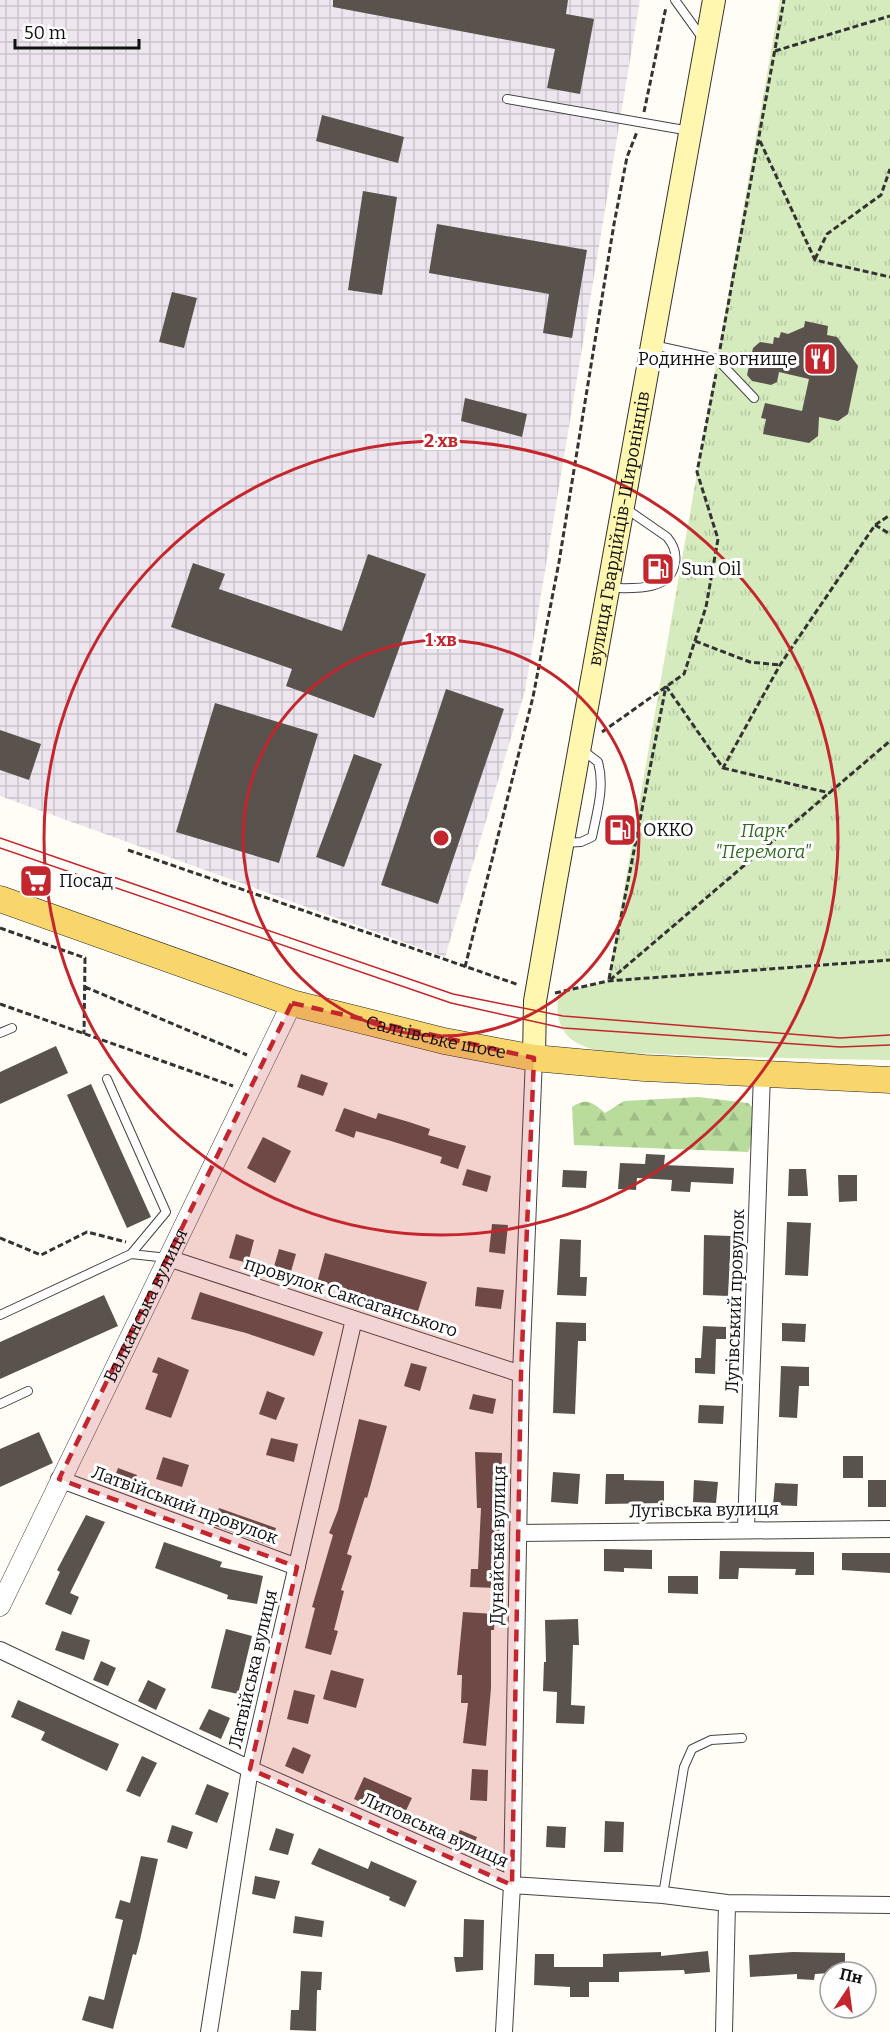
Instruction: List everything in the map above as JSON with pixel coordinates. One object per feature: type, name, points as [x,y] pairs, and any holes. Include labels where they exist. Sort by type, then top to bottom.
[{"type":"main road","name":"вулиця Гвардійців-Широнінців","points":[[534,1058],[535,1001],[714,0]]},
{"type":"main road","name":"Салтівське шосе","points":[[0,899],[292,1003],[444,1041],[534,1058],[762,1074],[890,1080]]},
{"type":"street","name":"Балканська вулиця","points":[[0,1606],[59,1479],[292,1003]]},
{"type":"street","name":"Дунайська вулиця","points":[[504,2032],[512,1885],[521,1374],[534,1058]]},
{"type":"street","name":"Лугівський провулок","points":[[746,1528],[762,1074]]},
{"type":"street","name":"провулок Саксаганського","points":[[168,1258],[521,1374]]},
{"type":"street","name":"Латвійська вулиця","points":[[209,2032],[250,1769],[354,1319]]},
{"type":"street","name":"Латвійський провулок","points":[[59,1479],[297,1567]]},
{"type":"street","name":"Лугівська вулиця","points":[[518,1533],[746,1528],[890,1528]]},
{"type":"street","name":"Литовська вулиця","points":[[0,1650],[250,1769],[512,1885],[663,1895],[727,1903],[890,1905]]},
{"type":"street","points":[[724,2032],[727,1903]]},
{"type":"lane","points":[[675,0],[706,44]]},
{"type":"lane","points":[[507,99],[691,131]]},
{"type":"lane","points":[[651,345],[718,360],[754,398]]},
{"type":"lane","points":[[608,588],[656,585],[670,575],[676,560],[672,543],[667,537],[622,506]]},
{"type":"lane","points":[[0,1034],[12,1028]]},
{"type":"lane","points":[[0,1315],[131,1254],[166,1212],[106,1078]]},
{"type":"lane","points":[[131,1254],[168,1258]]},
{"type":"lane","points":[[0,1404],[28,1392]]},
{"type":"lane","points":[[663,1895],[684,1767],[692,1749],[711,1740],[742,1738]]},
{"type":"path","points":[[128,850],[465,967],[533,697],[559,561],[614,224],[627,157],[649,93],[667,3],[664,0]]},
{"type":"path","points":[[579,748],[684,674],[706,607],[718,539],[697,472],[784,0]]},
{"type":"path","points":[[775,51],[890,16]]},
{"type":"path","points":[[759,139],[814,260]]},
{"type":"path","points":[[814,260],[827,234],[881,195],[890,169]]},
{"type":"path","points":[[814,260],[890,277]]},
{"type":"path","points":[[723,768],[780,665],[875,525],[890,515]]},
{"type":"path","points":[[875,525],[890,534]]},
{"type":"path","points":[[695,641],[750,662],[780,665]]},
{"type":"path","points":[[666,686],[723,768],[830,793]]},
{"type":"path","points":[[608,981],[666,686]]},
{"type":"path","points":[[608,981],[890,741]]},
{"type":"path","points":[[0,928],[85,958],[84,1034]]},
{"type":"path","points":[[608,981],[890,960]]},
{"type":"path","points":[[85,987],[264,1062]]},
{"type":"path","points":[[0,1005],[249,1091]]},
{"type":"path","points":[[0,1238],[41,1255],[87,1232],[138,1245]]},
{"type":"highlighted area","points":[[292,1003],[534,1058],[521,1374],[512,1885],[250,1769],[297,1567],[59,1479]]},
{"type":"shaded area","points":[[0,0],[640,0],[525,691],[445,957],[0,796]]},
{"type":"green space","name":"Парк \"Перемога\"","points":[[780,0],[890,0],[890,960],[608,981]]},
{"type":"green space","points":[[890,960],[890,1060],[608,1052],[588,1048],[572,1040],[563,1029],[558,1016],[558,993],[608,981]]},
{"type":"green space","points":[[698,1097],[748,1103],[753,1108],[752,1143],[748,1152],[574,1145],[572,1107],[582,1102],[590,1102],[605,1113],[624,1101]]},
{"type":"building","points":[[333,0],[568,0],[566,14],[594,19],[580,94],[547,88],[555,49],[333,7]]},
{"type":"building","points":[[322,115],[404,137],[398,163],[316,141]]},
{"type":"building","points":[[363,191],[397,197],[382,295],[348,290]]},
{"type":"building","points":[[437,224],[587,250],[572,338],[543,333],[549,294],[429,273]]},
{"type":"building","points":[[172,292],[197,298],[184,348],[159,342]]},
{"type":"building","points":[[805,321],[828,326],[827,335],[837,337],[858,366],[848,414],[838,421],[819,417],[818,436],[809,443],[763,434],[766,419],[761,418],[765,403],[802,411],[809,379],[779,372],[777,382],[771,385],[752,381],[747,375],[753,348],[760,342],[773,344],[774,337],[779,338],[781,332],[788,334],[804,327]]},
{"type":"building","points":[[465,398],[527,414],[522,437],[461,421]]},
{"type":"building","points":[[368,554],[426,574],[374,718],[286,686],[292,669],[171,627],[193,563],[225,574],[219,589],[342,631]]},
{"type":"building","name":"Sun Oil","points":[[653,560],[666,562],[664,571],[656,578],[650,576]]},
{"type":"building","points":[[446,689],[504,709],[438,904],[381,885]]},
{"type":"building","points":[[215,703],[318,734],[279,863],[176,832]]},
{"type":"building","points":[[0,730],[41,744],[29,780],[0,770]]},
{"type":"building","points":[[354,754],[382,764],[344,867],[316,857]]},
{"type":"building","points":[[56,1046],[68,1073],[0,1104],[0,1072]]},
{"type":"building","points":[[301,1074],[328,1083],[323,1096],[297,1087]]},
{"type":"building","points":[[91,1084],[151,1217],[127,1228],[67,1095]]},
{"type":"building","points":[[344,1108],[376,1119],[378,1113],[409,1122],[430,1129],[428,1135],[466,1146],[458,1169],[440,1163],[442,1157],[391,1141],[356,1131],[354,1138],[335,1131]]},
{"type":"building","points":[[263,1137],[291,1151],[275,1183],[247,1168]]},
{"type":"building","points":[[646,1154],[665,1155],[664,1165],[734,1168],[733,1184],[691,1182],[690,1192],[671,1191],[672,1180],[637,1178],[636,1190],[618,1189],[620,1163],[645,1164]]},
{"type":"building","points":[[467,1169],[491,1176],[487,1192],[462,1185]]},
{"type":"building","points":[[789,1169],[806,1169],[808,1196],[788,1196]]},
{"type":"building","points":[[563,1170],[587,1171],[586,1188],[562,1187]]},
{"type":"building","points":[[838,1175],[857,1175],[857,1201],[839,1202]]},
{"type":"building","points":[[787,1222],[811,1223],[808,1276],[785,1275]]},
{"type":"building","points":[[492,1224],[508,1225],[505,1254],[489,1252]]},
{"type":"building","points":[[236,1234],[254,1240],[248,1263],[229,1258]]},
{"type":"building","points":[[704,1235],[731,1236],[728,1296],[703,1295]]},
{"type":"building","points":[[560,1239],[581,1240],[580,1277],[587,1277],[586,1296],[557,1295]]},
{"type":"building","points":[[279,1249],[296,1254],[290,1275],[273,1270]]},
{"type":"building","points":[[325,1253],[427,1282],[418,1311],[317,1283]]},
{"type":"building","points":[[477,1287],[504,1290],[501,1309],[475,1306]]},
{"type":"building","points":[[200,1292],[323,1332],[314,1356],[246,1333],[191,1319]]},
{"type":"building","points":[[104,1295],[118,1326],[0,1379],[0,1342]]},
{"type":"building","points":[[556,1322],[586,1323],[586,1341],[578,1341],[575,1414],[553,1413]]},
{"type":"building","points":[[782,1323],[806,1324],[805,1342],[782,1341]]},
{"type":"building","points":[[703,1326],[726,1327],[726,1339],[716,1339],[715,1374],[695,1373],[695,1358],[701,1358]]},
{"type":"building","points":[[158,1357],[189,1370],[171,1418],[145,1409],[158,1374],[152,1372]]},
{"type":"building","points":[[411,1363],[427,1367],[420,1391],[404,1386]]},
{"type":"building","points":[[781,1366],[809,1367],[809,1386],[799,1386],[797,1418],[779,1417]]},
{"type":"building","points":[[267,1391],[285,1398],[276,1420],[259,1414]]},
{"type":"building","points":[[473,1394],[496,1399],[493,1414],[469,1409]]},
{"type":"building","points":[[699,1405],[724,1406],[723,1424],[698,1423]]},
{"type":"building","points":[[359,1419],[387,1426],[367,1498],[365,1497],[347,1554],[352,1556],[341,1590],[344,1591],[334,1630],[338,1631],[331,1655],[305,1648],[315,1608],[312,1607],[333,1535],[329,1533],[338,1510]]},
{"type":"building","points":[[39,1432],[53,1463],[0,1487],[0,1449]]},
{"type":"building","points":[[271,1438],[298,1444],[294,1462],[266,1455]]},
{"type":"building","points":[[475,1452],[502,1453],[497,1588],[470,1587],[471,1569],[478,1569],[481,1508],[477,1508]]},
{"type":"building","points":[[843,1456],[863,1456],[863,1478],[843,1478]]},
{"type":"building","points":[[163,1457],[189,1465],[182,1487],[156,1479]]},
{"type":"building","points":[[118,1468],[137,1475],[130,1494],[111,1487]]},
{"type":"building","points":[[553,1472],[580,1474],[578,1504],[551,1502]]},
{"type":"building","points":[[606,1474],[624,1474],[624,1480],[664,1481],[664,1503],[605,1504]]},
{"type":"building","points":[[694,1480],[718,1482],[716,1503],[693,1502]]},
{"type":"building","points":[[868,1480],[886,1480],[886,1507],[868,1507]]},
{"type":"building","points":[[775,1483],[798,1484],[797,1506],[773,1505]]},
{"type":"building","points":[[219,1508],[276,1528],[270,1546],[213,1525]]},
{"type":"building","points":[[86,1515],[105,1522],[70,1593],[79,1597],[71,1615],[45,1604],[60,1572],[57,1570]]},
{"type":"building","points":[[164,1542],[222,1562],[220,1567],[263,1576],[257,1604],[227,1599],[228,1595],[155,1568]]},
{"type":"building","points":[[604,1549],[652,1550],[652,1569],[624,1568],[624,1572],[604,1571]]},
{"type":"building","points":[[720,1551],[814,1552],[814,1575],[795,1575],[796,1569],[739,1568],[738,1579],[719,1579]]},
{"type":"building","points":[[842,1553],[890,1553],[890,1573],[842,1570]]},
{"type":"building","points":[[668,1576],[698,1576],[698,1594],[668,1593]]},
{"type":"building","points":[[463,1612],[495,1614],[494,1630],[491,1630],[491,1688],[486,1746],[463,1743],[468,1703],[461,1703],[462,1675],[457,1675]]},
{"type":"building","points":[[578,1619],[579,1645],[573,1645],[571,1705],[585,1706],[584,1724],[556,1723],[557,1692],[543,1691],[544,1662],[546,1662],[545,1620]]},
{"type":"building","points":[[226,1629],[252,1636],[238,1694],[211,1688]]},
{"type":"building","points":[[62,1631],[90,1640],[84,1660],[55,1650]]},
{"type":"building","points":[[101,1661],[116,1668],[108,1686],[93,1680]]},
{"type":"building","points":[[331,1670],[364,1679],[356,1708],[323,1699]]},
{"type":"building","points":[[148,1680],[166,1689],[156,1710],[138,1701]]},
{"type":"building","points":[[294,1690],[315,1695],[308,1724],[287,1719]]},
{"type":"building","points":[[18,1700],[119,1744],[107,1771],[41,1740],[45,1732],[11,1717]]},
{"type":"building","points":[[209,1709],[230,1718],[221,1739],[199,1729]]},
{"type":"building","points":[[293,1747],[311,1755],[303,1774],[285,1766]]},
{"type":"building","points":[[142,1756],[157,1763],[140,1797],[126,1791]]},
{"type":"building","points":[[472,1769],[488,1770],[487,1801],[470,1800]]},
{"type":"building","points":[[364,1777],[412,1798],[401,1821],[354,1799]]},
{"type":"building","points":[[207,1784],[229,1793],[217,1823],[195,1814]]},
{"type":"building","points":[[605,1821],[624,1822],[623,1852],[604,1852]]},
{"type":"building","points":[[172,1825],[193,1832],[187,1849],[167,1842]]},
{"type":"building","points":[[547,1826],[566,1827],[565,1848],[546,1847]]},
{"type":"building","points":[[276,1828],[294,1834],[288,1855],[269,1850]]},
{"type":"building","points":[[460,1830],[477,1837],[471,1852],[453,1844]]},
{"type":"building","points":[[319,1848],[368,1869],[371,1861],[417,1881],[405,1907],[389,1900],[390,1897],[311,1864]]},
{"type":"building","points":[[141,1856],[158,1859],[140,1940],[136,1955],[133,1954],[113,2029],[82,2020],[89,1996],[104,2000],[123,1920],[115,1918],[120,1900],[130,1903]]},
{"type":"building","points":[[255,1876],[280,1881],[275,1899],[252,1894]]},
{"type":"building","points":[[295,1916],[324,1921],[322,1937],[293,1933]]},
{"type":"building","points":[[464,1919],[484,1920],[483,1970],[456,1972],[454,1957],[463,1957]]},
{"type":"building","points":[[708,1951],[710,1972],[685,1974],[684,1970],[619,1972],[619,1982],[589,1982],[589,1997],[570,1997],[570,1987],[534,1985],[535,1954],[554,1954],[554,1967],[603,1967],[603,1954],[661,1952],[661,1956]]},
{"type":"building","points":[[793,1952],[845,1953],[845,1960],[818,1960],[818,1974],[815,1974],[814,1980],[797,1979],[797,1974],[750,1977],[749,1955]]},
{"type":"building","points":[[301,1971],[322,1972],[321,1990],[317,1990],[316,2031],[290,2030],[291,2010],[299,2010]]},
{"type":"tram line","points":[[0,838],[453,994],[563,1016],[840,1038],[890,1035]]},
{"type":"tram line","points":[[0,848],[451,1003],[563,1028],[840,1047],[890,1045]]},
{"type":"place","name":"Родинне вогнище","points":[[820,359]]},
{"type":"place","name":"Sun Oil","points":[[658,569]]},
{"type":"place","name":"ОККО","points":[[620,830]]},
{"type":"place","name":"Посад","points":[[36,881]]}]
